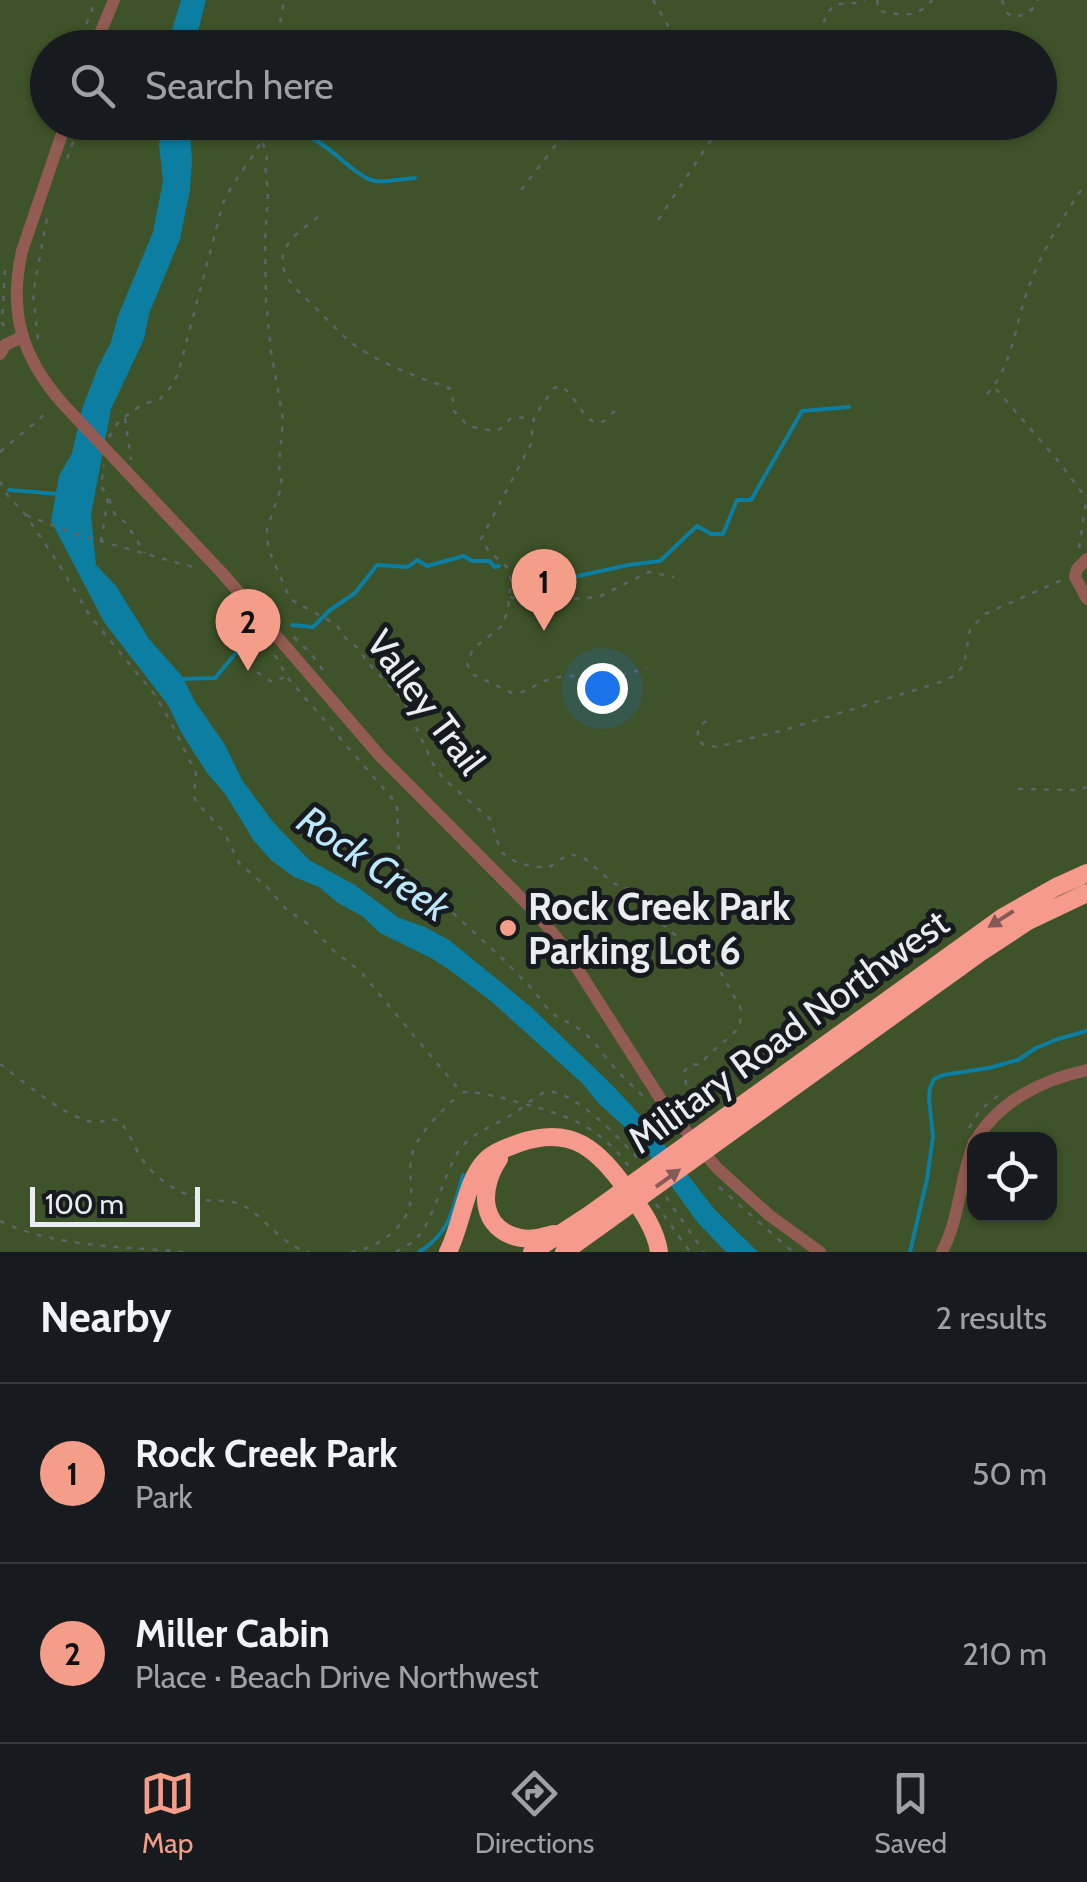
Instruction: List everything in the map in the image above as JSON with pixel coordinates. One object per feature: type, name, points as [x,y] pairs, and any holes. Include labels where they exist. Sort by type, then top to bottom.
[{"type":"main road","name":"Military Road Northwest","points":[[564,1252],[594,1222],[1002,917],[1087,873]]},
{"type":"main road","name":"Military Road Northwest","points":[[733,1120],[1028,921],[1087,893]]},
{"type":"main road","points":[[448,1252],[474,1176],[486,1159],[538,1138],[580,1143],[595,1152],[642,1210],[660,1249]]},
{"type":"main road","points":[[508,1147],[486,1181],[485,1200],[492,1218],[507,1233],[522,1238],[565,1232]]},
{"type":"main road","name":"Military Road Northwest","points":[[532,1252],[565,1232],[594,1222]]},
{"type":"street","points":[[102,30],[114,0]]},
{"type":"street","points":[[60,140],[20,261],[16,304],[22,337],[59,406],[123,466],[223,574],[380,756],[508,883],[561,943],[665,1106],[718,1168],[784,1227],[820,1252]]},
{"type":"street","points":[[0,354],[4,345],[22,337]]},
{"type":"street","points":[[1082,564],[1075,577],[1087,599]]},
{"type":"street","points":[[981,1132],[991,1118],[1022,1096],[1052,1080],[1087,1070]]},
{"type":"street","points":[[945,1251],[967,1165]]},
{"type":"path","points":[[84,30],[96,0]]},
{"type":"path","points":[[279,30],[284,0]]},
{"type":"path","points":[[653,0],[671,30]]},
{"type":"path","points":[[822,30],[826,15],[835,4],[865,0]]},
{"type":"path","points":[[876,0],[879,11],[906,16],[921,12],[932,0]]},
{"type":"path","points":[[1002,0],[1013,17],[1026,15],[1038,0]]},
{"type":"path","points":[[67,160],[74,140]]},
{"type":"path","points":[[107,449],[110,433],[124,416],[140,405],[160,399],[178,374],[223,204],[264,140]]},
{"type":"path","points":[[521,190],[563,140]]},
{"type":"path","points":[[658,220],[712,140]]},
{"type":"path","name":"Valley Trail","points":[[262,143],[268,193],[264,242],[266,301],[270,352],[283,419],[279,466],[282,485],[268,529],[268,548],[284,588],[290,599],[337,625],[404,701],[433,764],[443,778],[490,819],[500,852],[519,864],[548,868],[570,854],[583,857],[613,883],[629,889],[647,911],[681,940],[704,948],[714,960],[741,1009],[740,1026],[702,1064],[689,1065],[684,1072],[688,1101],[699,1116],[685,1130]]},
{"type":"path","points":[[986,394],[1007,362],[1040,259],[1082,187]]},
{"type":"path","points":[[37,327],[32,294],[48,213]]},
{"type":"path","points":[[318,216],[298,232],[284,251],[285,276],[352,343],[403,371],[452,390],[454,411],[468,426],[494,431],[512,418],[534,416]]},
{"type":"path","points":[[615,411],[602,422],[594,422],[584,416],[570,391],[560,386],[554,388],[534,416],[530,444],[480,538],[508,568],[511,581],[502,626],[473,649],[467,664],[472,674],[512,694],[563,676],[618,676],[647,668]]},
{"type":"path","points":[[706,720],[699,726],[697,739],[704,746],[716,747],[935,684],[954,676],[964,664],[970,629],[986,614],[1063,580],[1082,564],[1086,497],[994,387]]},
{"type":"path","points":[[0,452],[59,406]]},
{"type":"path","points":[[123,466],[131,460],[124,416]]},
{"type":"path","points":[[104,466],[101,486],[116,517],[125,522],[146,554]]},
{"type":"path","points":[[0,481],[90,616],[154,694],[196,773],[196,802],[224,832],[239,863],[286,910],[308,924],[360,971],[461,1092]]},
{"type":"path","points":[[101,542],[108,498]]},
{"type":"path","points":[[25,514],[101,542],[223,574]]},
{"type":"path","points":[[509,596],[528,602],[598,598],[648,572],[674,577]]},
{"type":"path","points":[[274,653],[287,677],[397,804],[402,866],[504,960],[552,1013],[592,1040],[646,1098]]},
{"type":"path","points":[[256,672],[272,682],[287,677]]},
{"type":"path","points":[[1018,789],[1087,787]]},
{"type":"path","points":[[0,1064],[79,1119],[119,1120],[142,1160],[160,1179],[196,1199],[232,1201],[245,1206],[280,1236],[309,1252]]},
{"type":"path","points":[[351,1252],[363,1250],[397,1229],[407,1214],[411,1196],[408,1168],[413,1151],[421,1135],[461,1092],[478,1092],[527,1104]]},
{"type":"path","points":[[396,1252],[416,1239],[461,1148],[544,1092],[565,1097],[591,1114],[642,1163]]},
{"type":"path","points":[[665,1195],[704,1252]]},
{"type":"path","points":[[0,1221],[58,1241],[184,1252]]},
{"type":"green space","points":[[0,0],[1087,0],[1087,1252],[0,1252]]},
{"type":"water","points":[[181,0],[206,0],[198,30],[172,30]]},
{"type":"water","points":[[160,140],[190,140],[190,190],[180,239],[149,314],[144,339],[111,409],[91,515],[96,565],[116,586],[149,639],[182,676],[242,780],[273,822],[309,860],[355,885],[399,918],[449,940],[531,1007],[613,1086],[649,1125],[715,1210],[758,1252],[726,1252],[698,1223],[636,1137],[492,1002],[431,958],[380,933],[319,887],[294,877],[271,860],[207,773],[168,705],[104,622],[51,521],[59,476],[72,453],[82,409],[153,232],[163,181]]},
{"type":"waterway","points":[[314,140],[368,179],[415,178]]},
{"type":"waterway","points":[[560,580],[660,561],[697,526],[711,534],[723,534],[737,500],[751,500],[802,411],[849,407]]},
{"type":"waterway","points":[[9,490],[58,494]]},
{"type":"waterway","points":[[292,625],[313,627],[355,593],[377,565],[408,567],[417,560],[427,566],[464,556],[499,566]]},
{"type":"waterway","points":[[182,679],[215,678],[236,653],[262,641]]},
{"type":"waterway","points":[[910,1252],[933,1136],[929,1099],[934,1079],[1018,1060],[1036,1048],[1087,1031]]},
{"type":"waterway","points":[[419,1252],[444,1228],[463,1175]]},
{"type":"place","name":"Rock Creek Park","points":[[544,631]]},
{"type":"place","name":"Miller Cabin","points":[[248,671]]},
{"type":"place","name":"Rock Creek Park Parking Lot 6","points":[[508,928]]},
{"type":"water label","name":"Rock Creek","points":[[374,863]]}]
